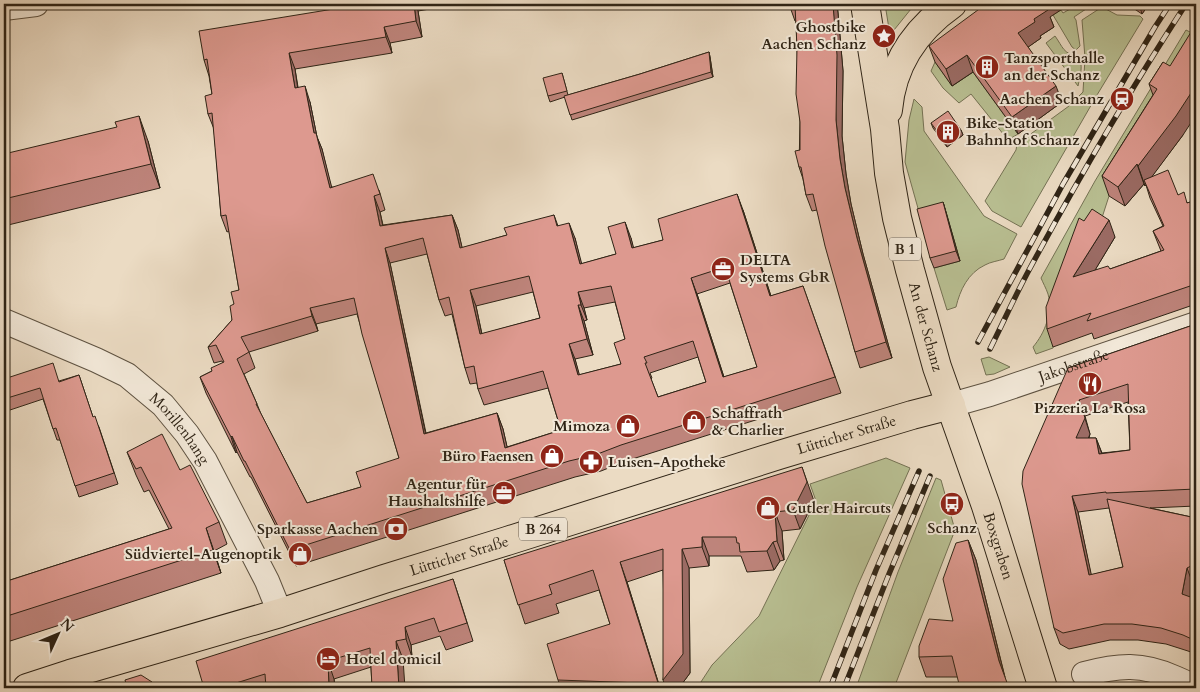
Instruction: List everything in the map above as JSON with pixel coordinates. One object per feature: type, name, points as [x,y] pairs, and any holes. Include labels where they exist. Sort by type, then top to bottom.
[{"type":"main road","name":"An der Schanz","points":[[865,4],[886,129],[889,173],[897,218],[937,367],[951,405]]},
{"type":"main road","name":"An der Schanz","points":[[886,129],[889,98],[894,76],[902,59],[924,28],[952,4]]},
{"type":"main road","name":"Lütticher Straße","points":[[27,688],[280,613],[779,455],[951,405]]},
{"type":"main road","name":"Boxgraben","points":[[951,405],[986,506],[1043,688]]},
{"type":"street","points":[[4,8],[36,4]]},
{"type":"street","name":"Morillenhang","points":[[4,321],[127,375],[163,405],[188,434],[205,461],[267,581],[280,613]]},
{"type":"street","name":"Jakobstraße","points":[[951,405],[1196,324]]},
{"type":"street","points":[[1084,674],[1109,668],[1140,666],[1162,672],[1196,688]]},
{"type":"green space","points":[[885,4],[915,4],[890,35]]},
{"type":"green space","points":[[1079,4],[1087,4],[1089,7],[1074,17],[1080,46],[1076,50],[1072,47],[1053,15],[1061,10],[1063,13]]},
{"type":"green space","points":[[1102,7],[1117,15],[1140,16],[1143,19],[1021,227],[992,211],[985,201],[1016,150],[1017,144],[1069,106],[1083,92],[1085,58],[1082,20]]},
{"type":"green space","points":[[1186,30],[1192,33],[1109,196],[1099,227],[1053,325],[1053,348],[1036,354],[1033,347],[1044,329],[1049,315],[1048,294],[1041,278],[1095,181]]},
{"type":"green space","points":[[1055,36],[1066,52],[1078,56],[1080,59],[1081,71],[1078,86],[1046,43]]},
{"type":"green space","points":[[935,62],[952,86],[973,72],[1018,134],[1008,140],[971,94],[959,103],[943,88],[931,71]]},
{"type":"green space","points":[[914,99],[922,107],[924,131],[984,216],[1017,234],[1004,259],[979,268],[969,277],[962,288],[956,307],[947,310],[934,268],[960,261],[921,219],[905,162],[909,120]]},
{"type":"green space","points":[[989,357],[1010,367],[994,374],[986,375],[981,359]]},
{"type":"green space","points":[[886,458],[910,468],[857,587],[817,688],[697,688],[712,665],[759,616],[816,501],[810,484]]},
{"type":"green space","points":[[936,478],[941,480],[955,530],[894,688],[856,688],[898,572]]},
{"type":"building","points":[[364,4],[414,4],[416,21],[384,27],[386,37],[289,53],[295,88],[305,86],[314,133],[316,133],[330,188],[373,174],[380,194],[374,196],[380,226],[452,215],[460,248],[507,235],[504,228],[554,215],[557,226],[569,223],[580,264],[616,254],[608,227],[625,222],[632,248],[663,240],[658,219],[737,194],[770,296],[803,286],[835,377],[595,455],[569,461],[290,550],[200,377],[212,371],[211,368],[224,362],[216,345],[208,347],[232,320],[230,306],[234,304],[231,292],[239,290],[226,215],[221,216],[212,113],[208,114],[205,96],[212,94],[207,59],[204,60],[199,31]],"holes":[[[423,238],[439,300],[449,297],[465,368],[474,366],[478,389],[543,371],[561,430],[505,448],[497,413],[424,434],[385,248]],[[725,267],[757,367],[723,377],[691,278]],[[529,276],[540,318],[480,334],[470,290]],[[611,286],[625,339],[614,343],[621,364],[578,375],[569,344],[587,339],[578,305],[581,305],[578,292]],[[354,298],[362,334],[399,458],[356,472],[361,487],[307,503],[256,404],[237,359],[249,352],[241,337],[312,316],[310,308]],[[693,341],[706,382],[658,397],[645,363],[647,363],[644,357]]]},
{"type":"building","points":[[789,4],[833,4],[837,55],[836,120],[840,159],[857,238],[886,342],[855,352],[825,246],[813,194],[806,195],[801,167],[799,167],[795,151],[800,150],[800,122],[796,94],[797,48],[795,5],[789,6]]},
{"type":"building","name":"Tanzsporthalle an der Schanz","points":[[986,4],[1043,4],[1048,10],[1034,19],[1035,22],[1018,33],[1056,86],[1012,117],[967,55],[946,69],[929,46]]},
{"type":"building","points":[[1196,24],[1196,97],[1193,90],[1138,166],[1137,164],[1118,187],[1102,176],[1157,89],[1149,84],[1163,62],[1170,66]]},
{"type":"building","points":[[709,52],[711,72],[570,115],[564,96]]},
{"type":"building","points":[[562,73],[567,91],[548,96],[543,78]]},
{"type":"building","name":"Bike-Station Bahnhof Schanz","points":[[948,111],[961,130],[945,142],[931,123]]},
{"type":"building","points":[[139,116],[151,164],[4,199],[4,154],[117,127],[115,122]]},
{"type":"building","points":[[1168,170],[1178,195],[1184,192],[1187,203],[1196,200],[1196,284],[1087,321],[1091,313],[1047,329],[1046,307],[1079,218],[1084,221],[1092,209],[1109,220],[1073,277],[1108,266],[1110,269],[1164,250],[1153,231],[1164,226],[1144,180]]},
{"type":"building","points":[[943,202],[956,251],[930,258],[917,209]]},
{"type":"building","points":[[1196,324],[1196,489],[1106,492],[1072,496],[1089,575],[1123,567],[1107,499],[1196,518],[1196,538],[1191,566],[1187,568],[1182,594],[1196,599],[1196,641],[1161,628],[1132,624],[1104,624],[1063,633],[1054,628],[1022,484],[1023,471],[1068,368]],"holes":[[[1128,384],[1130,450],[1099,454],[1096,438],[1076,438],[1085,418],[1079,400]]]},
{"type":"building","points":[[53,363],[59,382],[79,375],[114,473],[75,486],[56,428],[53,429],[40,388],[4,399],[4,379]]},
{"type":"building","points":[[162,434],[180,470],[190,465],[219,522],[206,528],[213,550],[4,617],[4,582],[172,528],[141,467],[136,469],[127,452]]},
{"type":"building","points":[[802,467],[807,482],[793,510],[775,512],[777,541],[773,542],[767,551],[740,552],[736,537],[702,537],[702,547],[682,549],[683,654],[663,680],[663,549],[620,562],[659,686],[657,688],[641,688],[641,683],[558,680],[547,644],[610,624],[593,570],[549,585],[552,594],[518,605],[504,560]]},
{"type":"building","points":[[968,540],[999,661],[1009,688],[960,688],[952,656],[919,657],[919,646],[929,619],[953,621],[943,579],[956,543]]},
{"type":"building","points":[[453,579],[467,623],[439,632],[434,618],[405,627],[406,639],[396,641],[399,688],[367,688],[372,687],[370,648],[328,661],[329,688],[266,688],[265,674],[220,688],[204,688],[196,661]]},
{"type":"building","points":[[141,675],[152,682],[154,688],[102,688],[126,684],[125,680]]},
{"type":"railway","points":[[978,342],[1063,184],[1170,4]]},
{"type":"railway","points":[[990,349],[1066,202],[1186,4]]},
{"type":"railway","points":[[830,688],[876,570],[919,471]]},
{"type":"railway","points":[[844,688],[930,476]]},
{"type":"place","name":"Ghostbike Aachen Schanz","points":[[884,36]]},
{"type":"place","name":"Tanzsporthalle an der Schanz","points":[[987,67]]},
{"type":"place","name":"Aachen Schanz","points":[[1122,99]]},
{"type":"place","name":"Bike-Station Bahnhof Schanz","points":[[948,132]]},
{"type":"place","name":"DELTA Systems GbR","points":[[723,269]]},
{"type":"place","name":"Pizzeria La Rosa","points":[[1090,384]]},
{"type":"place","name":"Schaffrath & Charlier","points":[[694,422]]},
{"type":"place","name":"Mimoza","points":[[628,426]]},
{"type":"place","name":"Büro Faensen","points":[[552,456]]},
{"type":"place","name":"Luisen-Apotheke","points":[[591,462]]},
{"type":"place","name":"Agentur für Haushaltshilfe","points":[[504,493]]},
{"type":"place","name":"Schanz","points":[[952,504]]},
{"type":"place","name":"Cutler Haircuts","points":[[768,508]]},
{"type":"place","name":"Sparkasse Aachen","points":[[396,529]]},
{"type":"place","name":"Südviertel-Augenoptik","points":[[300,554]]},
{"type":"place","name":"Hotel domicil","points":[[328,659]]}]
